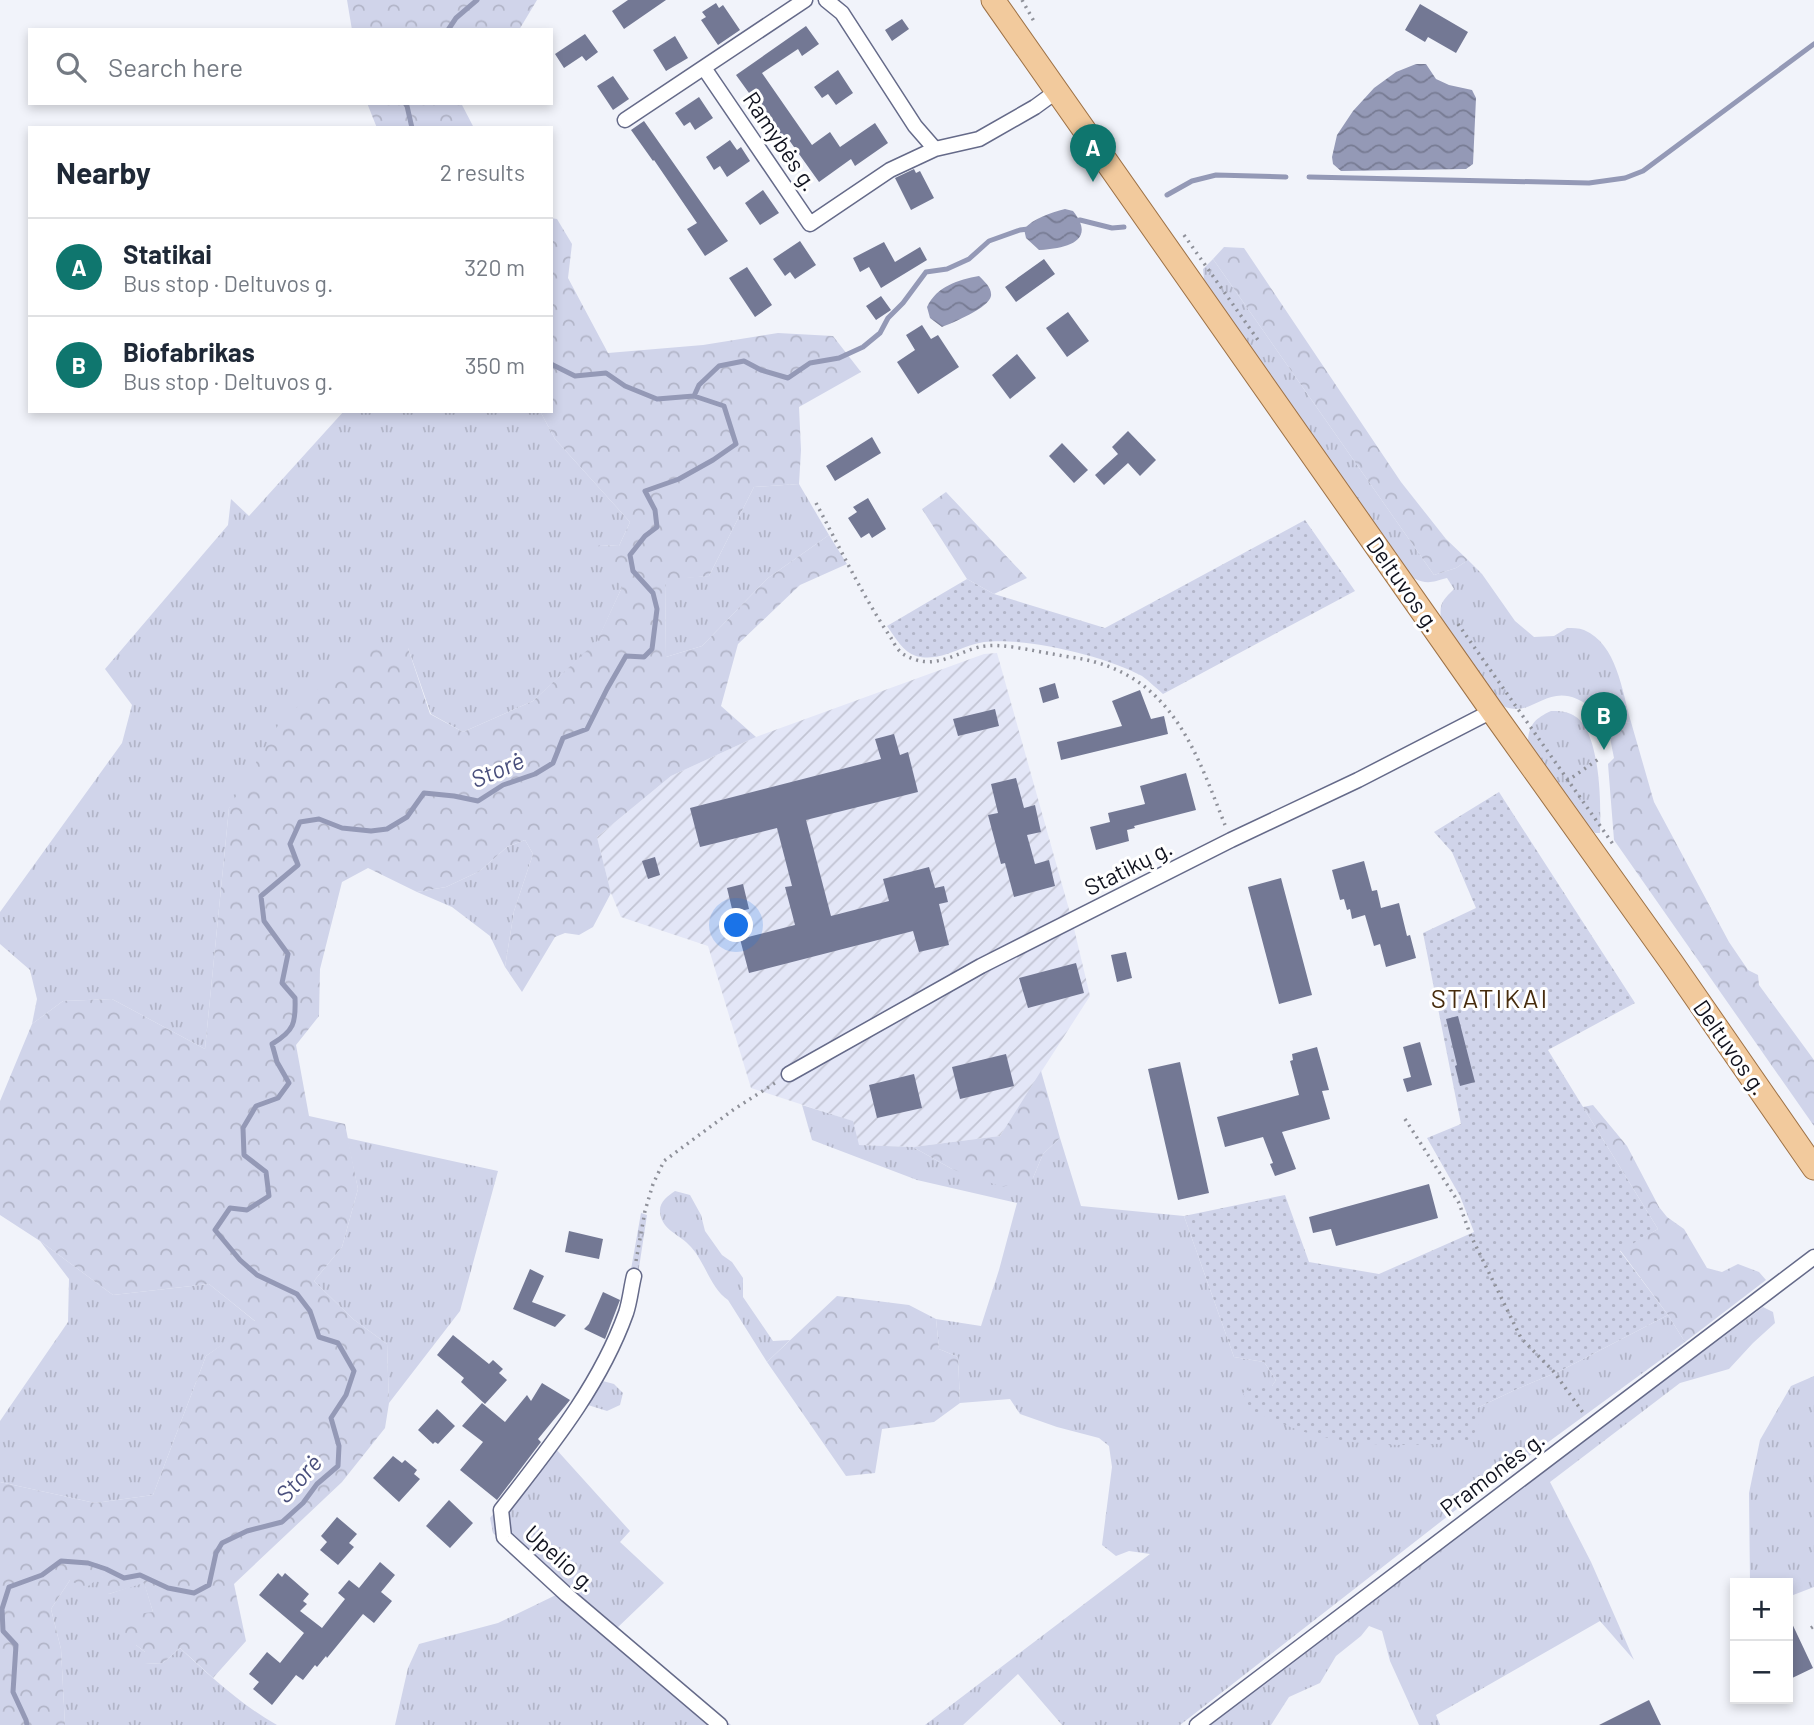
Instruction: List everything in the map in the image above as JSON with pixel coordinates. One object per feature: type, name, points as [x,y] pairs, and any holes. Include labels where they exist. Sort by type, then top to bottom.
[{"type":"main road","name":"Deltuvos g.","points":[[993,0],[1814,1168]]},
{"type":"street","points":[[625,120],[805,0]]},
{"type":"street","points":[[826,0],[842,13],[915,126],[935,149]]},
{"type":"street","name":"Ramybės g.","points":[[704,68],[810,223],[890,170],[935,149],[979,139],[1057,91]]},
{"type":"street","name":"Statikų g.","points":[[789,1074],[982,966],[1492,711]]},
{"type":"street","name":"Pramonės g.","points":[[1197,1725],[1814,1257]]},
{"type":"street","name":"Upelio g.","points":[[634,1276],[627,1310],[592,1386],[564,1430],[501,1510],[504,1537],[567,1595],[720,1725]]},
{"type":"path","points":[[816,503],[881,623],[901,654],[927,662],[952,658],[981,646],[1010,647],[1096,662],[1120,672],[1153,693],[1178,722],[1197,756],[1231,840]]},
{"type":"path","points":[[1551,792],[1600,758]]},
{"type":"path","points":[[634,1276],[645,1211],[653,1184],[664,1161],[733,1110],[789,1074]]},
{"type":"path","points":[[1405,1119],[1459,1203],[1470,1234],[1521,1338],[1554,1372],[1592,1426]]},
{"type":"shaded area","points":[[997,653],[1072,920],[1090,996],[1000,1136],[913,1147],[858,1145],[852,1121],[751,1088],[708,946],[621,917],[611,893],[597,837],[671,776],[756,737],[984,654]]},
{"type":"green space","points":[[347,0],[537,0],[520,28],[352,28]]},
{"type":"green space","points":[[368,105],[462,105],[473,126],[376,126]]},
{"type":"green space","points":[[553,218],[557,219],[572,244],[568,278],[608,353],[703,345],[778,333],[833,336],[861,372],[799,407],[799,484],[754,487],[709,576],[665,580],[666,657],[702,646],[768,578],[829,535],[847,564],[800,585],[738,644],[721,706],[756,737],[671,776],[597,837],[611,893],[593,927],[579,935],[565,933],[555,937],[522,992],[505,967],[514,911],[533,854],[525,840],[507,847],[480,871],[446,887],[417,892],[368,868],[342,882],[320,969],[319,1016],[296,1045],[309,1116],[345,1124],[358,1189],[342,1247],[314,1281],[353,1319],[387,1344],[389,1403],[385,1428],[342,1482],[234,1584],[246,1641],[213,1678],[180,1648],[163,1663],[145,1664],[145,1652],[136,1645],[127,1645],[119,1632],[128,1615],[153,1612],[144,1583],[109,1594],[103,1589],[102,1576],[84,1589],[70,1580],[51,1609],[61,1649],[65,1725],[0,1725],[0,1482],[95,1503],[153,1495],[206,1356],[255,1321],[209,1284],[113,1295],[0,1215],[0,1101],[32,1024],[63,1001],[112,999],[205,1049],[229,808],[280,722],[372,642],[408,648],[430,714],[463,732],[533,701],[597,641],[622,587],[593,554],[599,545],[619,546],[630,522],[555,439],[541,413],[553,413]]},
{"type":"green space","points":[[1224,247],[1244,248],[1401,482],[1446,539],[1468,560],[1456,568],[1434,575],[1213,259]]},
{"type":"green space","points":[[1213,259],[1434,575],[1456,568],[1468,560],[1482,574],[1515,621],[1534,637],[1554,636],[1567,628],[1582,629],[1595,637],[1611,657],[1631,722],[1617,724],[1610,736],[1604,733],[1591,709],[1583,702],[1566,696],[1547,698],[1522,708],[1503,706],[1441,619],[1443,602],[1454,589],[1447,578],[1426,582],[1413,578],[1207,287],[1203,269]]},
{"type":"green space","points":[[342,413],[541,413],[555,439],[630,522],[619,546],[599,545],[622,587],[597,642],[533,701],[463,732],[431,714],[408,648],[229,808],[205,1049],[112,999],[63,1001],[32,1024],[37,999],[30,970],[0,944],[0,912],[122,743],[132,705],[105,669],[228,525],[231,499],[249,516]]},
{"type":"green space","points":[[799,484],[829,535],[768,578],[702,646],[666,657],[665,579],[709,576],[754,487]]},
{"type":"green space","points":[[946,492],[1027,578],[994,594],[967,579],[922,509]]},
{"type":"green space","points":[[1305,520],[1355,591],[1163,694],[1142,676],[1127,669],[1087,655],[1043,645],[984,642],[934,657],[916,656],[903,648],[887,626],[967,579],[994,594],[1105,628]]},
{"type":"green space","points":[[1551,711],[1573,715],[1589,735],[1597,769],[1600,833],[1591,829],[1528,741],[1534,722]]},
{"type":"green space","points":[[1631,722],[1654,802],[1729,942],[1748,970],[1758,975],[1759,985],[1814,1060],[1814,1126],[1614,840],[1608,764],[1614,758],[1610,732],[1616,725]]},
{"type":"green space","points":[[1499,792],[1635,1003],[1548,1050],[1658,1229],[1620,1251],[1668,1315],[1560,1371],[1477,1408],[1479,1427],[1467,1442],[1389,1445],[1350,1442],[1311,1434],[1250,1410],[1243,1393],[1254,1386],[1272,1386],[1276,1380],[1264,1362],[1234,1357],[1184,1216],[1285,1195],[1309,1262],[1379,1274],[1474,1232],[1460,1196],[1427,1138],[1461,1124],[1423,933],[1476,908],[1452,852],[1434,832]]},
{"type":"green space","points":[[525,840],[533,854],[514,911],[505,967],[490,936],[452,907],[417,892],[446,887],[480,871],[507,847]]},
{"type":"green space","points":[[1041,1071],[1060,1138],[1043,1154],[1033,1178],[1002,1187],[952,1169],[913,1147],[1000,1136]]},
{"type":"green space","points":[[802,1105],[853,1121],[859,1145],[913,1147],[952,1169],[1033,1178],[1043,1154],[1060,1138],[1081,1206],[1184,1216],[1234,1357],[1264,1362],[1276,1380],[1272,1386],[1254,1386],[1477,1408],[1560,1371],[1668,1315],[1685,1342],[1498,1477],[1180,1725],[1062,1725],[1018,1674],[963,1725],[925,1725],[1150,1554],[1129,1551],[1116,1556],[1102,1545],[1112,1467],[1109,1446],[1099,1438],[1020,1414],[1010,1399],[960,1403],[958,1357],[939,1349],[936,1319],[981,1326],[1017,1203],[917,1180],[812,1140]]},
{"type":"green space","points":[[1593,1105],[1627,1146],[1659,1207],[1667,1217],[1684,1229],[1707,1268],[1722,1272],[1738,1264],[1759,1272],[1766,1280],[1685,1342],[1620,1250],[1658,1229],[1583,1107]]},
{"type":"green space","points":[[347,1138],[498,1171],[460,1311],[389,1403],[387,1344],[353,1319],[314,1281],[342,1247],[358,1189]]},
{"type":"green space","points":[[675,1191],[690,1195],[701,1215],[705,1231],[743,1278],[743,1297],[773,1341],[790,1340],[767,1362],[696,1253],[664,1224],[661,1205]]},
{"type":"green space","points":[[641,1213],[647,1215],[632,1314],[599,1380],[614,1384],[623,1393],[620,1405],[607,1411],[588,1405],[555,1448],[630,1531],[620,1542],[664,1583],[616,1629],[731,1725],[395,1725],[408,1668],[419,1644],[498,1623],[558,1594],[493,1533],[490,1518],[566,1421],[624,1309]]},
{"type":"green space","points":[[40,1241],[113,1295],[209,1284],[256,1322],[206,1356],[153,1495],[95,1503],[0,1482],[0,1421],[68,1322],[69,1279]]},
{"type":"green space","points":[[837,1296],[909,1305],[936,1319],[939,1349],[958,1357],[960,1403],[934,1422],[882,1429],[875,1473],[846,1476],[767,1362]]},
{"type":"green space","points":[[1763,1307],[1773,1312],[1775,1323],[1729,1369],[1680,1383],[1550,1482],[1591,1562],[1634,1660],[1600,1621],[1436,1715],[1440,1725],[1419,1725],[1390,1661],[1382,1631],[1369,1626],[1336,1656],[1320,1683],[1289,1697],[1271,1725],[1211,1725],[1362,1606]]},
{"type":"green space","points":[[1814,1376],[1814,1587],[1793,1595],[1793,1578],[1750,1578],[1749,1493],[1760,1440],[1791,1386]]},
{"type":"green space","points":[[102,1576],[109,1594],[144,1582],[153,1612],[136,1645],[145,1652],[145,1664],[163,1663],[180,1648],[238,1699],[277,1725],[65,1725],[61,1649],[51,1609],[70,1580]]},
{"type":"water","points":[[1416,64],[1426,64],[1436,79],[1472,90],[1476,98],[1473,164],[1466,169],[1341,171],[1333,164],[1332,157],[1337,135],[1353,111],[1374,88],[1396,72]]},
{"type":"water","points":[[1065,209],[1073,211],[1080,222],[1082,230],[1075,242],[1058,248],[1039,250],[1026,238],[1024,229],[1033,222]]},
{"type":"water","points":[[979,276],[988,285],[991,293],[989,301],[970,314],[942,327],[930,318],[927,307],[936,294],[956,282]]},
{"type":"building","points":[[628,0],[666,0],[624,29],[612,11]]},
{"type":"building","points":[[716,3],[719,8],[723,5],[740,30],[718,45],[701,20],[706,17],[702,12]]},
{"type":"building","points":[[1420,4],[1468,32],[1456,53],[1428,37],[1425,42],[1405,30]]},
{"type":"building","points":[[902,19],[909,29],[892,41],[885,30]]},
{"type":"building","points":[[806,26],[819,44],[802,56],[798,49],[762,73],[812,145],[830,132],[840,147],[875,123],[888,143],[855,166],[851,159],[819,182],[789,140],[785,143],[736,75]]},
{"type":"building","points":[[585,34],[598,52],[586,61],[582,56],[564,68],[555,54]]},
{"type":"building","points":[[675,36],[688,58],[666,71],[653,50]]},
{"type":"building","points":[[838,70],[853,93],[836,105],[828,94],[822,98],[814,87]]},
{"type":"building","points":[[613,76],[629,99],[613,110],[597,86]]},
{"type":"building","points":[[699,97],[713,118],[695,130],[690,122],[684,126],[675,113]]},
{"type":"building","points":[[644,121],[728,241],[705,256],[687,229],[697,223],[631,130]]},
{"type":"building","points":[[730,140],[737,150],[741,147],[750,161],[727,177],[720,166],[714,170],[706,157]]},
{"type":"building","points":[[914,169],[916,173],[920,171],[934,198],[911,210],[895,178]]},
{"type":"building","points":[[763,190],[779,213],[760,225],[745,203]]},
{"type":"building","points":[[800,241],[816,265],[795,279],[790,272],[785,276],[773,259]]},
{"type":"building","points":[[884,242],[895,262],[920,247],[927,260],[881,288],[869,267],[860,272],[853,258]]},
{"type":"building","points":[[1044,259],[1055,274],[1016,302],[1005,287]]},
{"type":"building","points":[[747,267],[772,305],[755,317],[729,278]]},
{"type":"building","points":[[881,296],[891,310],[876,320],[866,306]]},
{"type":"building","points":[[1068,312],[1089,341],[1067,357],[1046,328]]},
{"type":"building","points":[[922,325],[931,339],[938,335],[959,367],[918,394],[897,362],[915,350],[906,335]]},
{"type":"building","points":[[1017,354],[1036,378],[1010,399],[992,375]]},
{"type":"building","points":[[1128,431],[1156,460],[1140,476],[1128,463],[1104,485],[1095,475],[1118,454],[1112,447]]},
{"type":"building","points":[[872,437],[881,453],[835,481],[826,466]]},
{"type":"building","points":[[1062,443],[1088,470],[1074,483],[1049,456]]},
{"type":"building","points":[[868,498],[886,529],[872,538],[869,533],[861,538],[848,518],[857,512],[853,507]]},
{"type":"building","points":[[1055,683],[1059,698],[1043,703],[1039,688]]},
{"type":"building","points":[[1140,690],[1151,719],[1164,716],[1168,734],[1061,760],[1057,742],[1122,726],[1112,701]]},
{"type":"building","points":[[995,709],[999,726],[958,736],[953,719]]},
{"type":"building","points":[[894,734],[900,755],[908,752],[918,792],[806,820],[831,916],[889,901],[883,879],[929,867],[935,888],[944,886],[948,902],[939,904],[949,945],[919,952],[913,931],[749,973],[740,939],[795,925],[785,887],[792,886],[777,828],[700,847],[690,808],[881,759],[875,739]]},
{"type":"building","points":[[1186,773],[1196,810],[1134,826],[1135,828],[1127,830],[1129,841],[1096,850],[1090,827],[1110,822],[1108,813],[1145,804],[1140,786]]},
{"type":"building","points":[[1016,778],[1024,808],[1035,805],[1041,832],[1027,835],[1035,864],[1049,860],[1055,886],[1014,897],[1005,863],[1001,864],[988,815],[998,813],[991,784]]},
{"type":"building","points":[[655,857],[660,875],[648,879],[642,861]]},
{"type":"building","points":[[1364,861],[1372,891],[1377,890],[1381,908],[1399,903],[1407,936],[1410,935],[1416,958],[1386,967],[1380,944],[1374,946],[1365,915],[1352,919],[1344,899],[1340,900],[1332,870]]},
{"type":"building","points":[[1281,878],[1312,995],[1279,1004],[1248,887]]},
{"type":"building","points":[[743,884],[749,909],[733,913],[727,888]]},
{"type":"building","points":[[1126,952],[1132,978],[1117,982],[1111,955]]},
{"type":"building","points":[[1076,963],[1084,993],[1028,1008],[1019,978]]},
{"type":"building","points":[[1458,1016],[1475,1082],[1460,1086],[1446,1019]]},
{"type":"building","points":[[1420,1042],[1432,1085],[1407,1092],[1403,1079],[1411,1077],[1403,1047]]},
{"type":"building","points":[[1317,1047],[1329,1090],[1322,1091],[1330,1119],[1282,1132],[1296,1169],[1275,1176],[1263,1137],[1225,1147],[1217,1117],[1299,1095],[1290,1061],[1293,1060],[1292,1054]]},
{"type":"building","points":[[1006,1054],[1014,1086],[960,1099],[952,1067]]},
{"type":"building","points":[[1180,1062],[1209,1193],[1178,1200],[1148,1069]]},
{"type":"building","points":[[914,1074],[922,1108],[877,1118],[869,1085]]},
{"type":"building","points":[[1429,1184],[1438,1218],[1336,1246],[1331,1229],[1313,1233],[1309,1217]]},
{"type":"building","points":[[569,1231],[603,1239],[599,1259],[565,1252]]},
{"type":"building","points":[[530,1269],[544,1276],[532,1302],[566,1315],[555,1327],[513,1309]]},
{"type":"building","points":[[603,1292],[620,1300],[605,1339],[584,1329],[589,1324]]},
{"type":"building","points":[[453,1335],[489,1364],[493,1360],[503,1369],[499,1373],[507,1380],[485,1404],[461,1382],[464,1378],[437,1355]]},
{"type":"building","points":[[542,1383],[570,1400],[538,1439],[541,1442],[497,1500],[460,1470],[483,1442],[462,1426],[482,1403],[505,1422],[527,1395],[531,1401]]},
{"type":"building","points":[[437,1409],[455,1426],[438,1444],[433,1444],[418,1430]]},
{"type":"building","points":[[393,1456],[402,1463],[405,1460],[417,1470],[414,1474],[420,1479],[399,1502],[373,1478]]},
{"type":"building","points":[[449,1500],[473,1523],[450,1548],[426,1526]]},
{"type":"building","points":[[337,1517],[357,1534],[349,1543],[354,1547],[338,1565],[320,1550],[327,1542],[321,1536]]},
{"type":"building","points":[[380,1562],[395,1575],[381,1592],[392,1601],[374,1623],[363,1614],[327,1658],[326,1656],[317,1667],[315,1665],[303,1680],[296,1675],[272,1705],[253,1689],[259,1682],[249,1674],[267,1652],[280,1663],[304,1633],[259,1595],[278,1573],[282,1577],[285,1573],[309,1594],[303,1601],[307,1604],[300,1611],[322,1628],[345,1599],[338,1593],[349,1580],[359,1588]]},
{"type":"building","points":[[1793,1626],[1813,1668],[1793,1678]]},
{"type":"building","points":[[1649,1700],[1661,1725],[1599,1725]]},
{"type":"waterway","name":"Storė","points":[[449,28],[456,18],[477,0]]},
{"type":"waterway","points":[[1309,177],[1589,183],[1625,178],[1643,171],[1814,44]]},
{"type":"waterway","name":"Storė","points":[[406,105],[412,126]]},
{"type":"waterway","points":[[1167,195],[1192,181],[1216,175],[1286,177]]},
{"type":"waterway","points":[[1076,221],[1112,228],[1124,227]]},
{"type":"waterway","points":[[694,396],[699,385],[719,366],[744,361],[761,370],[788,378],[810,363],[839,358],[863,347],[880,333],[888,318],[926,272],[947,269],[969,259],[989,241],[1028,229]]},
{"type":"waterway","name":"Storė","points":[[27,1725],[13,1692],[16,1645],[3,1631],[2,1609],[9,1587],[42,1575],[61,1561],[88,1563],[124,1578],[140,1575],[168,1588],[194,1593],[209,1585],[216,1553],[222,1543],[247,1531],[282,1522],[303,1503],[317,1484],[338,1466],[339,1446],[331,1418],[346,1395],[354,1371],[338,1343],[319,1337],[310,1311],[297,1294],[257,1275],[240,1260],[215,1230],[230,1208],[247,1210],[269,1196],[266,1172],[244,1155],[243,1128],[256,1106],[278,1098],[289,1083],[277,1062],[272,1044],[292,1026],[295,998],[282,983],[288,954],[264,921],[261,896],[298,865],[290,844],[300,822],[319,819],[342,828],[371,831],[387,829],[407,817],[424,793],[478,801],[503,785],[535,774],[553,763],[563,738],[587,729],[626,656],[644,657],[652,649],[657,609],[653,593],[633,571],[630,555],[645,536],[657,527],[655,510],[645,491],[679,479],[736,444],[724,406],[694,396],[657,399],[625,386],[606,373],[575,376],[553,365]]},
{"type":"place","name":"Statikai","points":[[1093,182]]},
{"type":"place","name":"Biofabrikas","points":[[1604,750]]},
{"type":"district","name":"STATIKAI","points":[[1490,997]]}]
